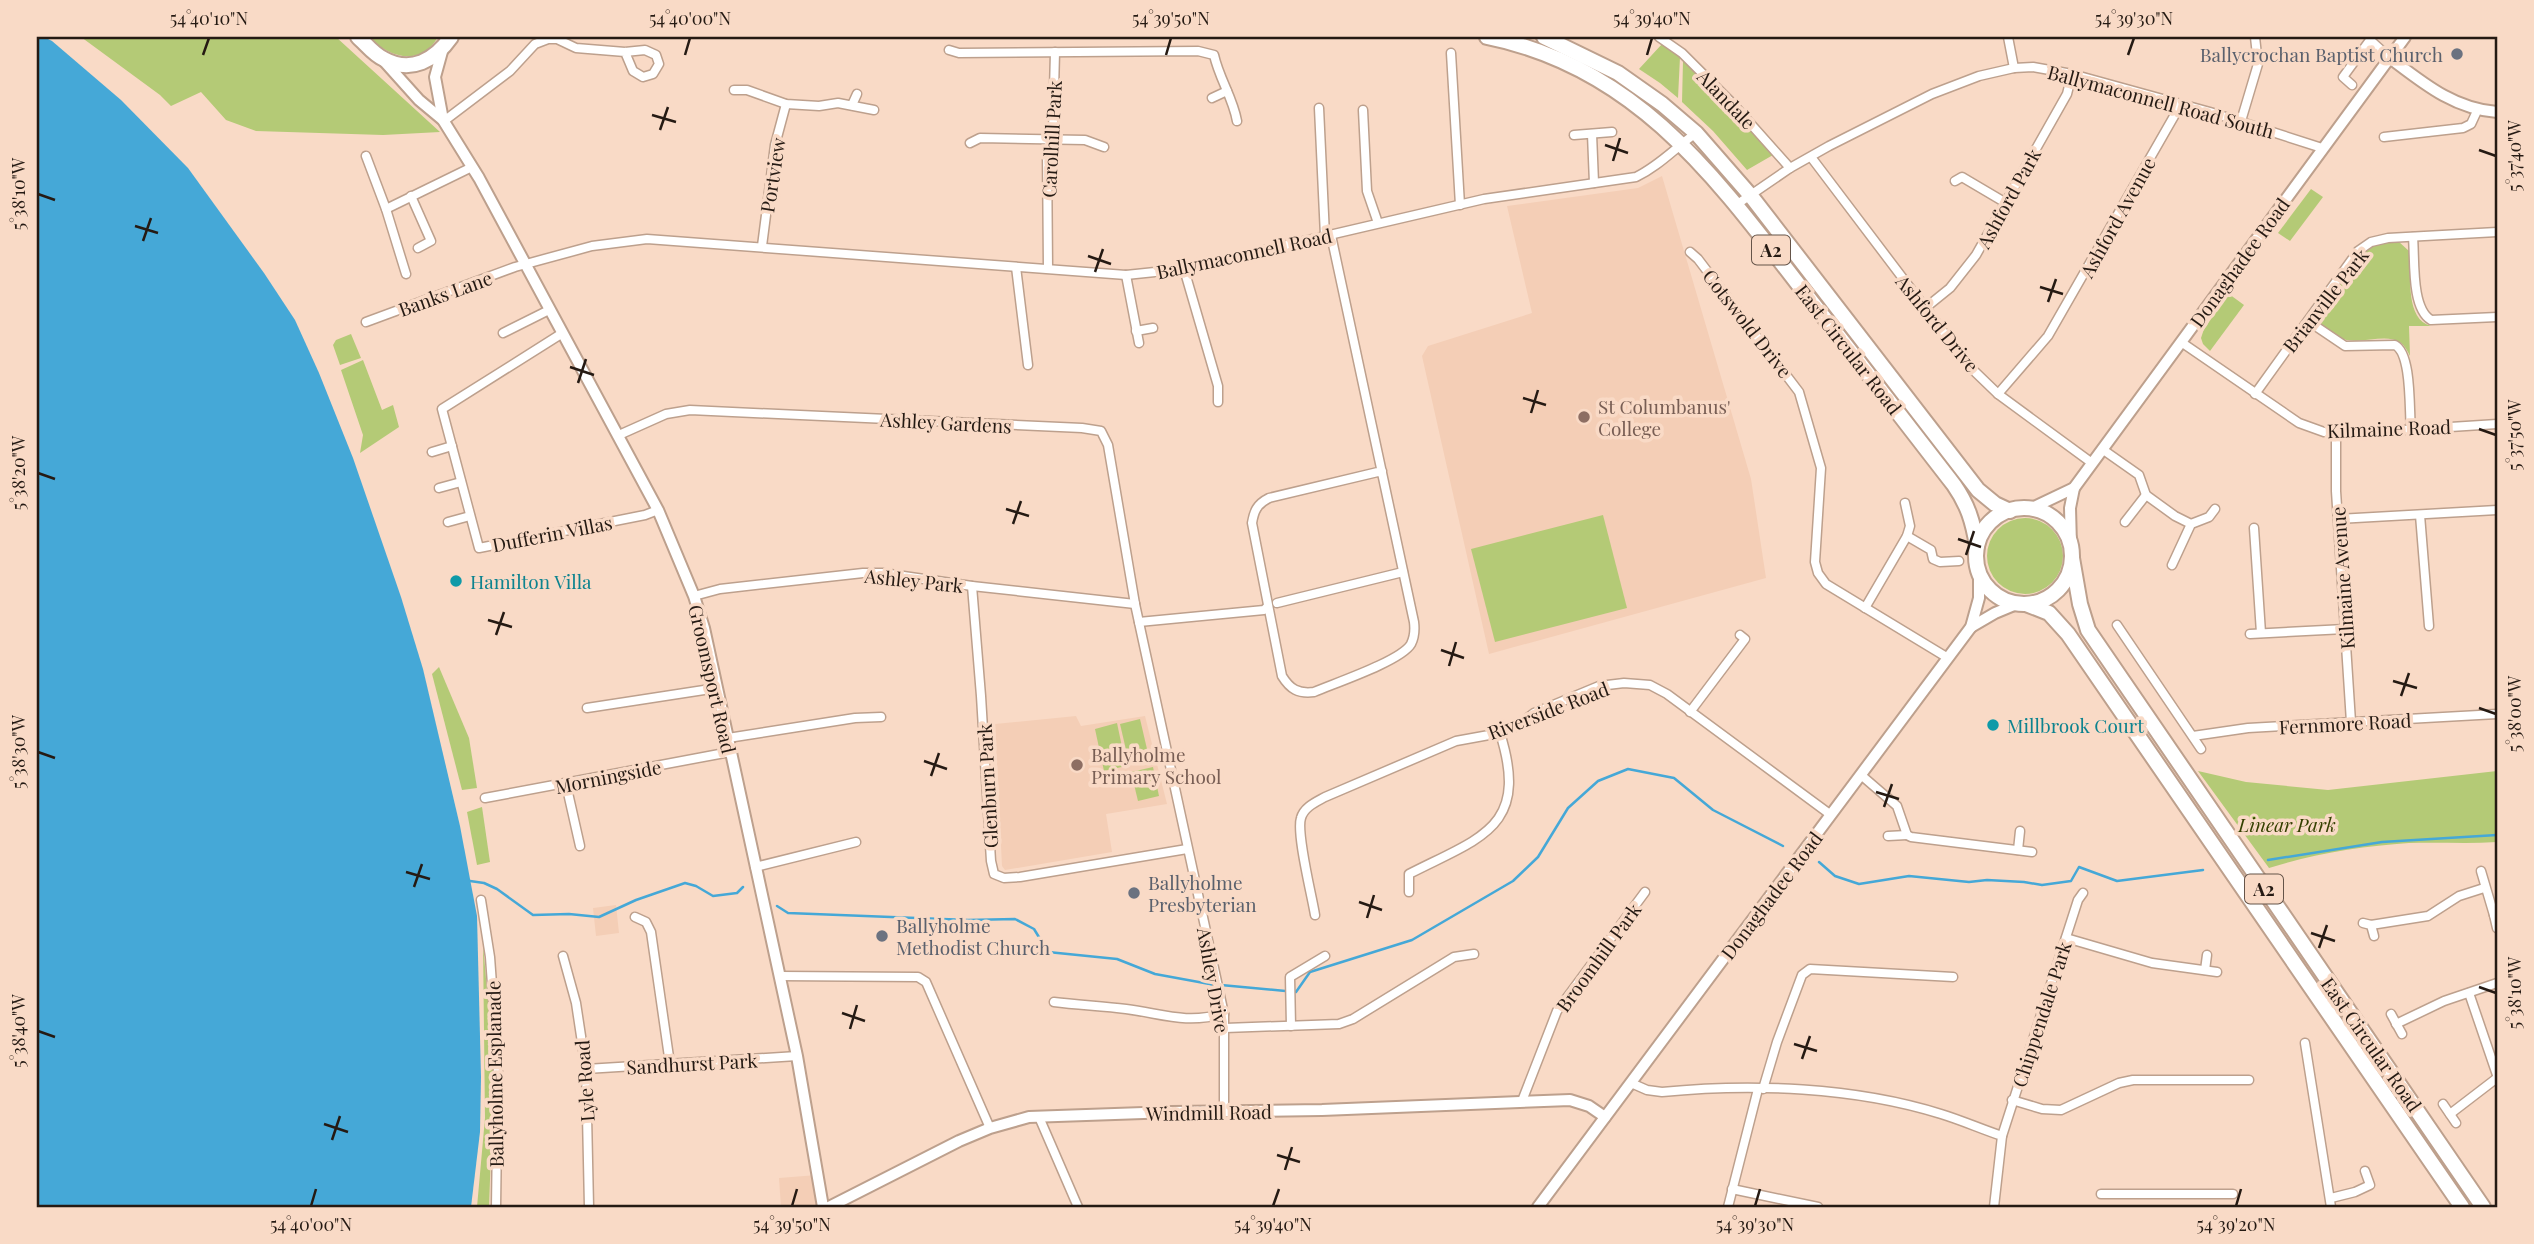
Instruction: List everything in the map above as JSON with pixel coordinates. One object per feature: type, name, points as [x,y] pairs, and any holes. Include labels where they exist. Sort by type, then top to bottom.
[{"type":"highway","points":[[358,37],[382,59],[412,66],[431,59],[447,42]]},
{"type":"highway","name":"East Circular Road","points":[[1487,37],[1539,51],[1610,86],[1639,106],[1682,143],[1737,205],[1954,485],[1964,499],[1973,520],[1977,546]]},
{"type":"highway","name":"East Circular Road","points":[[1544,37],[1618,73],[1662,104],[1696,133],[1751,196],[1978,489],[1995,504],[2010,512]]},
{"type":"highway","points":[[1977,546],[1989,523],[1999,515],[2021,507],[2032,508]]},
{"type":"highway","name":"A2","points":[[2032,508],[2046,512],[2057,520],[2066,531],[2072,552]]},
{"type":"highway","name":"A2","points":[[1977,546],[1979,573],[1995,594],[2022,603]]},
{"type":"highway","points":[[2022,603],[2040,601],[2057,590],[2069,572],[2072,552]]},
{"type":"highway","name":"East Circular Road","points":[[2072,552],[2080,604],[2088,630],[2483,1207]]},
{"type":"highway","name":"East Circular Road","points":[[2022,603],[2049,613],[2068,634],[2462,1207]]},
{"type":"main road","name":"Donaghadee Road","points":[[2072,552],[2070,508],[2074,488],[2405,37]]},
{"type":"main road","points":[[444,120],[435,77],[447,42]]},
{"type":"main road","points":[[2390,58],[2438,94],[2477,111],[2497,112]]},
{"type":"main road","points":[[382,59],[419,100],[444,120]]},
{"type":"main road","name":"Groomsport Road","points":[[444,120],[619,435],[658,510],[694,596],[704,628],[797,1056],[823,1207]]},
{"type":"main road","name":"Donaghadee Road","points":[[2032,508],[2074,488]]},
{"type":"main road","name":"Donaghadee Road","points":[[1538,1207],[1971,626],[1979,598],[1979,573]]},
{"type":"main road","points":[[1971,626],[2022,603]]},
{"type":"main road","name":"Windmill Road","points":[[829,1207],[959,1141],[1012,1121],[1039,1117],[1570,1100],[1589,1106],[1605,1117]]},
{"type":"street","name":"Alandale","points":[[1659,37],[1682,53],[1732,103],[1790,168]]},
{"type":"street","points":[[2008,37],[2014,68]]},
{"type":"street","points":[[2241,121],[2258,64],[2255,37]]},
{"type":"street","points":[[444,120],[510,71],[535,44],[548,38],[576,48],[625,52]]},
{"type":"street","points":[[2352,85],[2343,78],[2370,40],[2390,58]]},
{"type":"street","points":[[949,50],[959,53],[1198,51],[1214,55],[1218,73],[1235,108],[1237,121]]},
{"type":"street","name":"Carolhill Park","points":[[1048,268],[1047,151],[1053,129],[1055,52]]},
{"type":"street","points":[[1451,53],[1460,205]]},
{"type":"street","name":"Ballymaconnell Road South","points":[[1737,205],[1790,168],[1932,94],[1979,76],[2014,68],[2033,67],[2072,74],[2241,121],[2322,148]]},
{"type":"street","name":"Ashford Park","points":[[1924,309],[1950,288],[1976,255],[2067,94],[2072,74]]},
{"type":"street","points":[[747,80],[747,90]]},
{"type":"street","points":[[734,90],[747,90],[786,104],[852,105],[874,110]]},
{"type":"street","points":[[1212,98],[1227,91]]},
{"type":"street","points":[[852,105],[857,94]]},
{"type":"street","name":"Portview","points":[[762,246],[775,145],[786,104]]},
{"type":"street","name":"Ashford Avenue","points":[[1998,394],[2048,336],[2181,104]]},
{"type":"street","points":[[1319,108],[1328,235],[1382,471],[1415,633],[1411,644],[1400,656],[1314,692],[1302,694],[1289,686],[1282,676],[1252,523],[1255,510],[1261,502],[1269,498],[1382,471]]},
{"type":"street","points":[[1363,110],[1367,191],[1378,223]]},
{"type":"street","points":[[2384,136],[2463,128],[2471,124],[2477,111]]},
{"type":"street","points":[[1574,135],[1612,132]]},
{"type":"street","name":"Ballymaconnell Road","points":[[525,265],[592,246],[648,239],[1126,275],[1184,270],[1460,205],[1636,177],[1654,168],[1696,133]]},
{"type":"street","points":[[1592,134],[1594,183]]},
{"type":"street","points":[[970,143],[980,138],[1085,140],[1104,147]]},
{"type":"street","points":[[366,156],[390,207],[406,274]]},
{"type":"street","name":"Ashford Drive","points":[[1811,157],[1970,367],[1998,394],[2092,463]]},
{"type":"street","points":[[390,207],[472,167]]},
{"type":"street","points":[[1955,181],[1962,177],[2006,203]]},
{"type":"street","points":[[411,196],[431,241],[418,248]]},
{"type":"street","name":"Brianville Park","points":[[2255,394],[2358,251],[2371,242],[2497,232]]},
{"type":"street","points":[[2413,237],[2417,299],[2424,316],[2431,320],[2497,317]]},
{"type":"street","name":"Cotswold Drive","points":[[1690,252],[1799,392],[1821,468],[1815,547],[1818,573],[1826,584],[1948,658]]},
{"type":"street","name":"Banks Lane","points":[[366,322],[525,265]]},
{"type":"street","points":[[1016,267],[1028,365]]},
{"type":"street","points":[[1184,270],[1219,386],[1218,402]]},
{"type":"street","points":[[1126,275],[1139,343]]},
{"type":"street","points":[[503,333],[549,310]]},
{"type":"street","points":[[2308,321],[2346,346],[2395,345],[2401,348],[2407,369],[2411,430]]},
{"type":"street","points":[[1136,331],[1153,328]]},
{"type":"street","name":"Dufferin Villas","points":[[561,334],[442,409],[479,548],[645,515],[658,510]]},
{"type":"street","name":"Kilmaine Road","points":[[2181,342],[2255,394],[2312,429],[2336,434],[2497,424]]},
{"type":"street","name":"Ashley Gardens","points":[[619,435],[666,414],[690,410],[1101,431],[1108,444],[1135,604]]},
{"type":"street","name":"Kilmaine Avenue","points":[[2336,434],[2338,520],[2351,722]]},
{"type":"street","points":[[432,452],[452,446]]},
{"type":"street","points":[[2102,449],[2139,475],[2146,495],[2191,524]]},
{"type":"street","points":[[439,488],[461,482]]},
{"type":"street","points":[[2125,523],[2146,495]]},
{"type":"street","points":[[1865,608],[1907,536],[1910,526],[1905,503]]},
{"type":"street","points":[[2172,565],[2191,524],[2209,517],[2215,509]]},
{"type":"street","points":[[2338,520],[2497,510]]},
{"type":"street","points":[[2420,515],[2428,626]]},
{"type":"street","name":"Dufferin Villas","points":[[448,522],[470,516]]},
{"type":"street","points":[[2254,528],[2261,633]]},
{"type":"street","points":[[1907,536],[1931,550],[1933,559],[1928,568]]},
{"type":"street","points":[[1933,559],[1940,562],[1959,561]]},
{"type":"street","points":[[1277,603],[1403,572]]},
{"type":"street","name":"Ashley Park","points":[[694,596],[720,589],[883,573],[1135,604]]},
{"type":"street","name":"Glenburn Park","points":[[972,586],[994,874],[1004,878],[1020,877],[1187,849]]},
{"type":"street","name":"Ashley Drive","points":[[1135,604],[1224,1014],[1224,1111]]},
{"type":"street","points":[[1139,622],[1264,610],[1267,607]]},
{"type":"street","points":[[2117,625],[2201,749]]},
{"type":"street","points":[[2250,634],[2345,629]]},
{"type":"street","points":[[1689,712],[1745,639],[1740,635]]},
{"type":"street","name":"Riverside Road","points":[[1315,915],[1302,846],[1300,818],[1306,809],[1325,797],[1456,741],[1500,733],[1517,726],[1534,713],[1599,686],[1624,683],[1650,685],[1667,694],[1832,815]]},
{"type":"street","points":[[587,708],[717,688]]},
{"type":"street","name":"Fernmore Road","points":[[2193,736],[2248,728],[2497,714]]},
{"type":"street","points":[[728,738],[855,718],[881,717]]},
{"type":"street","points":[[1409,892],[1409,874],[1479,838],[1495,825],[1503,813],[1510,781],[1500,733]]},
{"type":"street","name":"Morningside","points":[[485,798],[730,752]]},
{"type":"street","points":[[1861,775],[1897,806],[1907,835]]},
{"type":"street","points":[[566,784],[580,846]]},
{"type":"street","points":[[2018,850],[2020,831]]},
{"type":"street","points":[[1888,836],[1907,835],[2032,852]]},
{"type":"street","points":[[755,867],[856,842]]},
{"type":"street","points":[[2481,871],[2497,928]]},
{"type":"street","points":[[2374,936],[2367,924],[2428,916],[2459,896],[2484,888]]},
{"type":"street","name":"Broomhill Park","points":[[1522,1101],[1557,1012],[1645,892]]},
{"type":"street","name":"Chippendale Park","points":[[1994,1207],[2002,1136],[2012,1100],[2078,900],[2083,893]]},
{"type":"street","name":"Ballyholme Esplanade","points":[[481,900],[490,957],[498,1066],[496,1207]]},
{"type":"street","points":[[635,917],[646,922],[651,932],[670,1064]]},
{"type":"street","points":[[2066,938],[2152,963],[2217,972]]},
{"type":"street","points":[[1226,1028],[1339,1024],[1353,1019],[1454,957],[1474,954]]},
{"type":"street","points":[[2204,970],[2207,955]]},
{"type":"street","name":"Lyle Road","points":[[564,956],[576,1003],[586,1069],[589,1207]]},
{"type":"street","points":[[1291,1026],[1290,977],[1325,956]]},
{"type":"street","points":[[1728,1207],[1761,1089],[1802,975],[1810,969],[1953,977]]},
{"type":"street","points":[[780,976],[918,977],[926,982],[990,1128]]},
{"type":"street","points":[[2396,1024],[2444,1000],[2497,983]]},
{"type":"street","points":[[2450,1114],[2497,1077],[2469,993]]},
{"type":"street","points":[[1054,1002],[1128,1009],[1174,1019],[1201,1020],[1224,1014]]},
{"type":"street","points":[[2390,1014],[2402,1034]]},
{"type":"street","points":[[2305,1043],[2331,1203],[2370,1185],[2365,1171]]},
{"type":"street","name":"Sandhurst Park","points":[[586,1069],[797,1056]]},
{"type":"street","points":[[2012,1100],[2042,1109],[2062,1110],[2108,1087],[2133,1080],[2249,1080]]},
{"type":"street","points":[[1630,1083],[1647,1090],[1662,1092],[1761,1089],[1847,1094],[1941,1114],[2002,1136]]},
{"type":"street","points":[[2443,1104],[2456,1123]]},
{"type":"street","points":[[1039,1117],[1078,1207]]},
{"type":"street","points":[[1731,1189],[1818,1207]]},
{"type":"street","points":[[2101,1194],[2233,1194]]},
{"type":"street","points":[[2201,1195],[2201,1207]]},
{"type":"shaded area","name":"St Columbanus' College","points":[[1662,176],[1751,479],[1766,578],[1489,654],[1422,356],[1428,346],[1532,313],[1507,206],[1638,188]]},
{"type":"shaded area","name":"Ballyholme Primary School","points":[[1076,716],[1081,726],[1145,716],[1167,804],[1106,814],[1112,852],[1005,870],[1002,866],[995,724]]},
{"type":"shaded area","points":[[616,905],[619,933],[596,936],[593,908]]},
{"type":"shaded area","points":[[817,1175],[823,1207],[781,1207],[779,1178]]},
{"type":"green space","points":[[81,37],[336,37],[440,132],[383,135],[256,131],[226,120],[201,92],[171,106]]},
{"type":"green space","points":[[368,37],[438,37],[431,47],[422,53],[404,56],[385,50]]},
{"type":"green space","points":[[1662,44],[1680,57],[1678,98],[1639,69]]},
{"type":"green space","points":[[1683,61],[1773,155],[1747,170],[1713,131],[1682,102]]},
{"type":"green space","points":[[2311,189],[2323,197],[2290,241],[2278,233]]},
{"type":"green space","points":[[2380,242],[2399,242],[2409,251],[2413,305],[2422,322],[2431,326],[2409,326],[2410,356],[2402,344],[2392,339],[2352,341],[2329,333],[2318,322],[2320,309],[2365,249]]},
{"type":"green space","points":[[2229,294],[2244,305],[2210,351],[2201,338],[2204,329]]},
{"type":"green space","points":[[351,334],[361,358],[340,365],[333,345],[336,340]]},
{"type":"green space","points":[[363,360],[382,410],[393,405],[399,427],[360,453],[363,435],[341,370]]},
{"type":"green space","points":[[1603,515],[1627,608],[1495,642],[1471,549]]},
{"type":"green space","points":[[2033,518],[2046,524],[2057,535],[2063,548],[2061,571],[2046,588],[2033,594],[2017,594],[2004,588],[1989,571],[1987,548],[1993,535],[2010,520]]},
{"type":"green space","points":[[439,667],[469,738],[477,788],[462,790],[432,674]]},
{"type":"green space","points":[[1140,719],[1147,749],[1127,754],[1120,724]]},
{"type":"green space","points":[[1117,723],[1126,766],[1104,771],[1095,729]]},
{"type":"green space","points":[[1153,767],[1159,796],[1138,801],[1131,772]]},
{"type":"green space","name":"Linear Park","points":[[2198,771],[2246,782],[2328,790],[2497,771],[2497,842],[2374,846],[2269,868]]},
{"type":"green space","points":[[482,807],[490,862],[477,865],[467,812]]},
{"type":"green space","points":[[483,944],[494,1071],[489,1207],[477,1207],[485,1118]]},
{"type":"water","points":[[37,37],[52,41],[121,100],[188,168],[295,320],[353,458],[423,669],[460,826],[477,916],[480,1132],[471,1207],[37,1207]]},
{"type":"waterway","points":[[1221,985],[1296,992],[1310,972],[1412,940],[1513,881],[1538,857],[1568,808],[1598,781],[1628,769],[1674,778],[1713,810],[1783,846]]},
{"type":"waterway","points":[[2268,860],[2382,842],[2497,835]]},
{"type":"waterway","points":[[1819,862],[1835,876],[1859,884],[1909,876],[2042,885],[2071,881],[2079,867],[2117,881],[2203,870]]},
{"type":"waterway","points":[[470,881],[497,889],[533,915],[599,917],[636,900],[685,883],[713,896],[737,893],[743,887]]},
{"type":"waterway","points":[[777,906],[788,913],[968,920],[1015,919],[1034,929],[1048,952],[1117,959],[1155,974],[1215,985]]},
{"type":"place","name":"Ballycrochan Baptist Church","points":[[2457,54]]},
{"type":"place","name":"St Columbanus' College","points":[[1584,417]]},
{"type":"place","name":"Hamilton Villa","points":[[456,581]]},
{"type":"place","name":"Millbrook Court","points":[[1993,725]]},
{"type":"place","name":"Ballyholme Primary School","points":[[1077,765]]},
{"type":"place","name":"Ballyholme Presbyterian","points":[[1134,893]]},
{"type":"place","name":"Ballyholme Methodist Church","points":[[882,936]]}]
